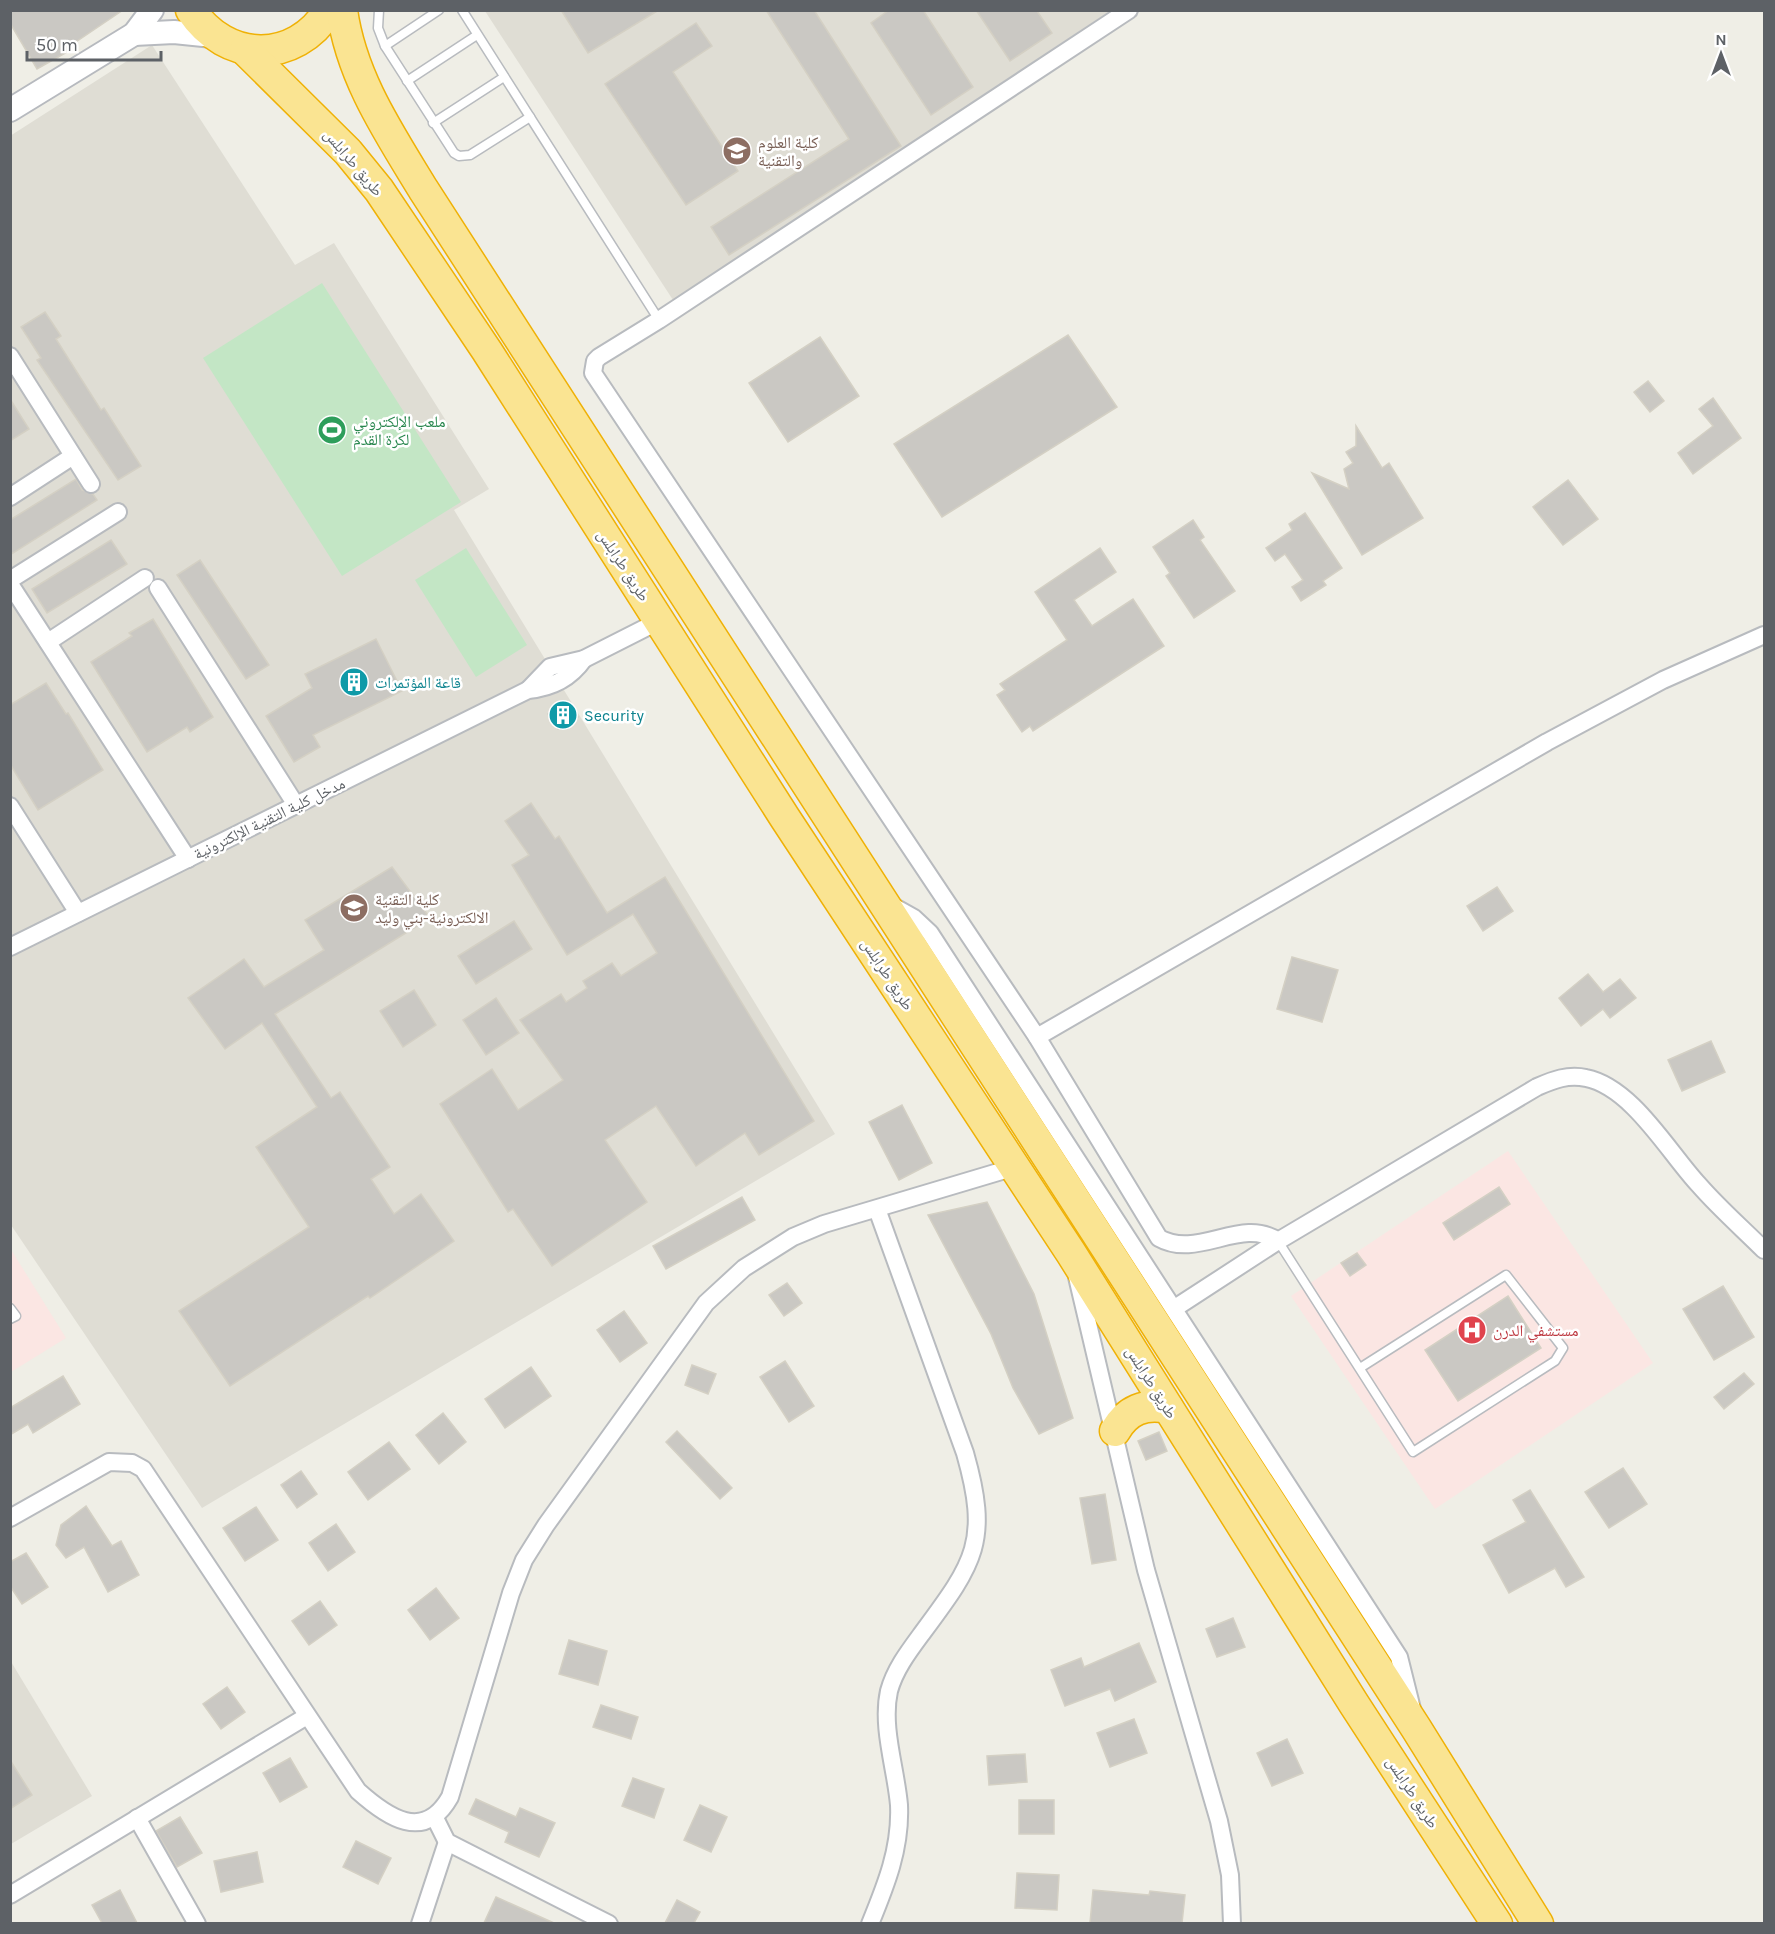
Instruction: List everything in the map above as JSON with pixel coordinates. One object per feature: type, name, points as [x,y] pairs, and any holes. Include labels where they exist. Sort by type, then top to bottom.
[{"type":"highway","points":[[191,10],[213,36],[245,50],[266,51],[287,46],[306,37],[322,22],[329,10]]},
{"type":"highway","points":[[342,10],[354,59],[367,93],[387,130],[500,312],[1416,1728],[1538,1923]]},
{"type":"highway","name":"طريق طرابلس","points":[[245,50],[316,118],[379,190],[487,351],[785,818],[1016,1167],[1354,1704],[1497,1923]]},
{"type":"highway","points":[[1115,1431],[1128,1414],[1137,1409],[1147,1406],[1168,1408]]},
{"type":"main road","points":[[10,110],[134,34],[152,10]]},
{"type":"main road","points":[[134,34],[174,32],[213,36]]},
{"type":"street","points":[[1129,10],[659,320],[599,357],[592,367],[595,379],[1037,1037],[1159,1238],[1168,1243],[1186,1246],[1249,1233],[1265,1234],[1278,1241]]},
{"type":"street","points":[[10,356],[91,484]]},
{"type":"street","points":[[10,497],[73,456]]},
{"type":"street","points":[[118,512],[10,582],[188,859]]},
{"type":"street","points":[[48,642],[151,583],[296,805]]},
{"type":"street","name":"مدخل كلية التقنية الإلكترونية","points":[[10,947],[528,690],[550,667],[584,659],[659,621]]},
{"type":"street","points":[[1037,1037],[1548,741],[1663,680],[1764,634]]},
{"type":"street","points":[[10,806],[78,914]]},
{"type":"street","points":[[882,902],[904,911],[930,933],[1175,1308],[1399,1657],[1416,1728]]},
{"type":"street","points":[[1175,1308],[1278,1241],[1537,1087],[1560,1077],[1587,1078],[1611,1089],[1632,1106],[1699,1185],[1764,1250]]},
{"type":"street","points":[[10,1518],[109,1462],[132,1463],[143,1469],[358,1791],[389,1816],[406,1822],[421,1822],[435,1818],[450,1797],[511,1593],[524,1560],[546,1525],[689,1326],[723,1285],[765,1253],[793,1237],[824,1224],[1016,1167]]},
{"type":"street","points":[[870,1923],[894,1864],[898,1833],[899,1805],[887,1714],[893,1678],[915,1642],[959,1584],[970,1560],[977,1534],[974,1485],[965,1453],[877,1209]]},
{"type":"street","points":[[1071,1253],[1115,1431],[1146,1570],[1219,1821],[1230,1875],[1232,1923]]},
{"type":"street","points":[[10,1895],[307,1716]]},
{"type":"street","points":[[137,1818],[197,1923]]},
{"type":"street","points":[[435,1818],[447,1842],[609,1923]]},
{"type":"street","points":[[420,1923],[447,1842]]},
{"type":"lane","points":[[379,10],[378,28],[385,46],[450,149],[465,157],[530,117]]},
{"type":"lane","points":[[385,46],[439,10]]},
{"type":"lane","points":[[462,10],[659,320]]},
{"type":"lane","points":[[407,81],[477,35]]},
{"type":"lane","points":[[433,123],[504,77]]},
{"type":"lane","points":[[1278,1241],[1413,1452],[1555,1361],[1563,1348],[1506,1275],[1360,1368]]},
{"type":"lane","points":[[10,1308],[15,1316],[10,1319]]},
{"type":"shaded area","name":"كلية العلوم والتقنية","points":[[485,11],[1110,11],[673,300]]},
{"type":"shaded area","name":"كلية التقنية الالكترونية-بني وليد","points":[[152,45],[295,265],[334,243],[489,489],[454,510],[835,1134],[202,1508],[11,1225],[10,136]]},
{"type":"shaded area","name":"مستشفي الدرن","points":[[1508,1151],[1653,1363],[1435,1509],[1291,1296]]},
{"type":"shaded area","points":[[10,1248],[66,1338],[11,1372],[10,1372]]},
{"type":"shaded area","points":[[10,1660],[92,1796],[11,1844],[10,1844]]},
{"type":"green space","name":"ملعب الإلكتروني لكرة القدم","points":[[322,283],[461,502],[342,576],[203,358]]},
{"type":"green space","points":[[466,548],[527,645],[476,677],[415,580]]},
{"type":"building","points":[[10,10],[123,10],[67,48],[69,51],[37,69],[10,23]]},
{"type":"building","points":[[561,10],[659,10],[588,53]]},
{"type":"building","points":[[766,10],[814,10],[901,146],[729,255],[711,227],[849,139]]},
{"type":"building","points":[[889,10],[923,10],[973,87],[931,115],[871,23]]},
{"type":"building","points":[[976,10],[1037,11],[1052,33],[1010,61]]},
{"type":"building","points":[[696,23],[712,46],[673,72],[738,171],[686,205],[605,84]]},
{"type":"building","points":[[45,312],[61,336],[56,339],[101,410],[104,408],[141,466],[118,480],[37,360],[41,358],[21,327]]},
{"type":"building","points":[[1068,335],[1117,407],[942,517],[894,444]]},
{"type":"building","points":[[820,337],[859,396],[788,442],[749,383]]},
{"type":"building","points":[[1648,381],[1664,401],[1650,412],[1634,392]]},
{"type":"building","points":[[1713,398],[1741,438],[1693,474],[1678,453],[1713,426],[1699,409]]},
{"type":"building","points":[[10,399],[29,429],[10,441]]},
{"type":"building","points":[[1356,426],[1382,468],[1389,463],[1423,518],[1362,555],[1312,473],[1349,489],[1344,469],[1353,463],[1346,452],[1356,446]]},
{"type":"building","points":[[76,479],[82,490],[93,494],[97,500],[10,555],[10,520]]},
{"type":"building","points":[[1568,480],[1598,519],[1563,545],[1533,507]]},
{"type":"building","points":[[1305,513],[1342,568],[1323,581],[1326,585],[1301,601],[1292,587],[1303,580],[1285,554],[1275,561],[1266,548],[1292,530],[1289,524]]},
{"type":"building","points":[[1193,520],[1204,537],[1200,540],[1235,591],[1194,618],[1166,576],[1170,573],[1153,547]]},
{"type":"building","points":[[111,540],[127,564],[47,613],[32,589]]},
{"type":"building","points":[[1100,548],[1116,572],[1074,600],[1092,626],[1133,599],[1164,646],[1033,731],[1030,726],[1022,732],[997,695],[1005,690],[1000,684],[1067,640],[1035,592]]},
{"type":"building","points":[[200,560],[269,665],[246,679],[177,575]]},
{"type":"building","points":[[153,619],[213,717],[190,732],[187,727],[147,752],[91,662],[132,636],[129,633]]},
{"type":"building","name":"قاعة المؤتمرات","points":[[376,639],[402,691],[313,735],[320,747],[294,762],[266,716],[312,688],[305,674]]},
{"type":"building","points":[[46,683],[66,714],[68,713],[103,770],[38,810],[10,764],[10,705]]},
{"type":"building","name":"Security","points":[[567,701],[578,717],[558,729],[548,714]]},
{"type":"building","points":[[531,803],[555,839],[559,836],[607,913],[665,877],[814,1121],[759,1155],[745,1133],[696,1166],[656,1106],[605,1140],[647,1202],[552,1266],[513,1209],[508,1212],[440,1104],[492,1069],[518,1110],[563,1080],[520,1020],[561,994],[566,1002],[587,988],[583,981],[612,963],[621,976],[657,953],[633,914],[567,955],[512,865],[529,855],[505,821]]},
{"type":"building","points":[[392,867],[430,918],[275,1014],[331,1098],[340,1092],[390,1167],[371,1179],[394,1214],[421,1194],[454,1241],[370,1298],[368,1296],[230,1386],[179,1311],[309,1227],[256,1147],[317,1107],[262,1023],[225,1049],[188,998],[244,959],[264,987],[324,950],[305,920]]},
{"type":"building","points":[[1497,887],[1513,911],[1483,931],[1467,906]]},
{"type":"building","points":[[514,921],[532,949],[476,984],[458,956]]},
{"type":"building","points":[[1292,957],[1338,970],[1322,1022],[1277,1009]]},
{"type":"building","points":[[1588,974],[1603,992],[1620,979],[1636,998],[1610,1018],[1603,1009],[1581,1026],[1559,998]]},
{"type":"building","points":[[414,990],[436,1025],[403,1047],[380,1011]]},
{"type":"building","points":[[496,998],[519,1033],[486,1055],[463,1020]]},
{"type":"building","points":[[1711,1041],[1725,1072],[1682,1091],[1668,1060]]},
{"type":"building","points":[[902,1105],[932,1163],[899,1180],[869,1122]]},
{"type":"building","points":[[1499,1187],[1510,1204],[1454,1240],[1443,1223]]},
{"type":"building","points":[[742,1197],[755,1220],[666,1269],[653,1246]]},
{"type":"building","points":[[987,1202],[1034,1294],[1073,1418],[1039,1434],[1013,1388],[991,1334],[928,1215]]},
{"type":"building","points":[[1357,1253],[1366,1265],[1350,1276],[1341,1263]]},
{"type":"building","points":[[787,1283],[802,1303],[784,1316],[769,1295]]},
{"type":"building","points":[[1723,1286],[1754,1337],[1714,1360],[1683,1309]]},
{"type":"building","points":[[1508,1296],[1541,1348],[1458,1401],[1425,1350]]},
{"type":"building","points":[[624,1311],[647,1343],[620,1362],[597,1330]]},
{"type":"building","points":[[785,1361],[814,1406],[789,1422],[760,1377]]},
{"type":"building","points":[[692,1365],[716,1374],[708,1394],[685,1385]]},
{"type":"building","points":[[531,1367],[551,1396],[505,1428],[485,1399]]},
{"type":"building","points":[[1744,1373],[1754,1384],[1724,1409],[1714,1397]]},
{"type":"building","points":[[63,1376],[80,1404],[33,1433],[28,1424],[10,1435],[10,1408]]},
{"type":"building","points":[[443,1413],[466,1442],[439,1464],[416,1435]]},
{"type":"building","points":[[677,1431],[732,1488],[720,1499],[666,1442]]},
{"type":"building","points":[[1159,1432],[1167,1451],[1146,1460],[1138,1441]]},
{"type":"building","points":[[389,1442],[410,1469],[368,1500],[348,1472]]},
{"type":"building","points":[[1623,1468],[1647,1504],[1609,1528],[1585,1492]]},
{"type":"building","points":[[301,1471],[317,1494],[297,1508],[281,1485]]},
{"type":"building","points":[[1530,1490],[1584,1577],[1566,1587],[1555,1568],[1509,1593],[1483,1545],[1526,1522],[1513,1500]]},
{"type":"building","points":[[1105,1494],[1116,1560],[1092,1564],[1080,1498]]},
{"type":"building","points":[[86,1506],[112,1546],[121,1541],[139,1575],[108,1592],[84,1547],[66,1558],[56,1545],[61,1525]]},
{"type":"building","points":[[256,1507],[278,1540],[245,1561],[223,1528]]},
{"type":"building","points":[[336,1524],[355,1552],[328,1571],[309,1543]]},
{"type":"building","points":[[26,1553],[48,1587],[22,1604],[10,1586],[10,1562]]},
{"type":"building","points":[[436,1588],[459,1618],[430,1640],[408,1610]]},
{"type":"building","points":[[320,1601],[337,1625],[309,1645],[292,1621]]},
{"type":"building","points":[[1233,1618],[1245,1647],[1217,1657],[1206,1629]]},
{"type":"building","points":[[569,1640],[607,1651],[598,1685],[559,1674]]},
{"type":"building","points":[[1139,1643],[1156,1682],[1115,1701],[1110,1689],[1065,1706],[1051,1670],[1081,1658],[1084,1667]]},
{"type":"building","points":[[227,1687],[245,1712],[221,1729],[203,1704]]},
{"type":"building","points":[[601,1705],[638,1717],[631,1739],[593,1727]]},
{"type":"building","points":[[1134,1719],[1147,1753],[1110,1767],[1097,1733]]},
{"type":"building","points":[[1287,1739],[1303,1773],[1272,1786],[1257,1753]]},
{"type":"building","points":[[1025,1754],[1027,1782],[989,1785],[987,1756]]},
{"type":"building","points":[[290,1758],[307,1787],[280,1802],[263,1773]]},
{"type":"building","points":[[10,1760],[32,1795],[10,1809]]},
{"type":"building","points":[[633,1778],[664,1789],[654,1818],[622,1806]]},
{"type":"building","points":[[476,1799],[516,1817],[520,1808],[555,1823],[539,1857],[505,1842],[509,1832],[469,1814]]},
{"type":"building","points":[[1019,1800],[1054,1800],[1054,1834],[1019,1834]]},
{"type":"building","points":[[700,1805],[727,1817],[711,1852],[684,1840]]},
{"type":"building","points":[[180,1817],[202,1853],[177,1867],[156,1831]]},
{"type":"building","points":[[356,1841],[391,1858],[378,1884],[343,1867]]},
{"type":"building","points":[[257,1852],[263,1882],[221,1892],[214,1861]]},
{"type":"building","points":[[1017,1873],[1059,1875],[1057,1910],[1015,1908]]},
{"type":"building","points":[[120,1890],[137,1923],[102,1923],[92,1905]]},
{"type":"building","points":[[1093,1890],[1149,1895],[1150,1891],[1185,1895],[1182,1923],[1090,1923]]},
{"type":"building","points":[[496,1897],[554,1923],[484,1923]]},
{"type":"building","points":[[677,1900],[700,1912],[694,1923],[665,1923]]},
{"type":"place","name":"كلية العلوم والتقنية","points":[[737,151]]},
{"type":"place","name":"ملعب الإلكتروني لكرة القدم","points":[[332,430]]},
{"type":"place","name":"قاعة المؤتمرات","points":[[354,682]]},
{"type":"place","name":"Security","points":[[563,715]]},
{"type":"place","name":"كلية التقنية الالكترونية-بني وليد","points":[[354,908]]},
{"type":"place","name":"مستشفي الدرن","points":[[1472,1330]]}]
